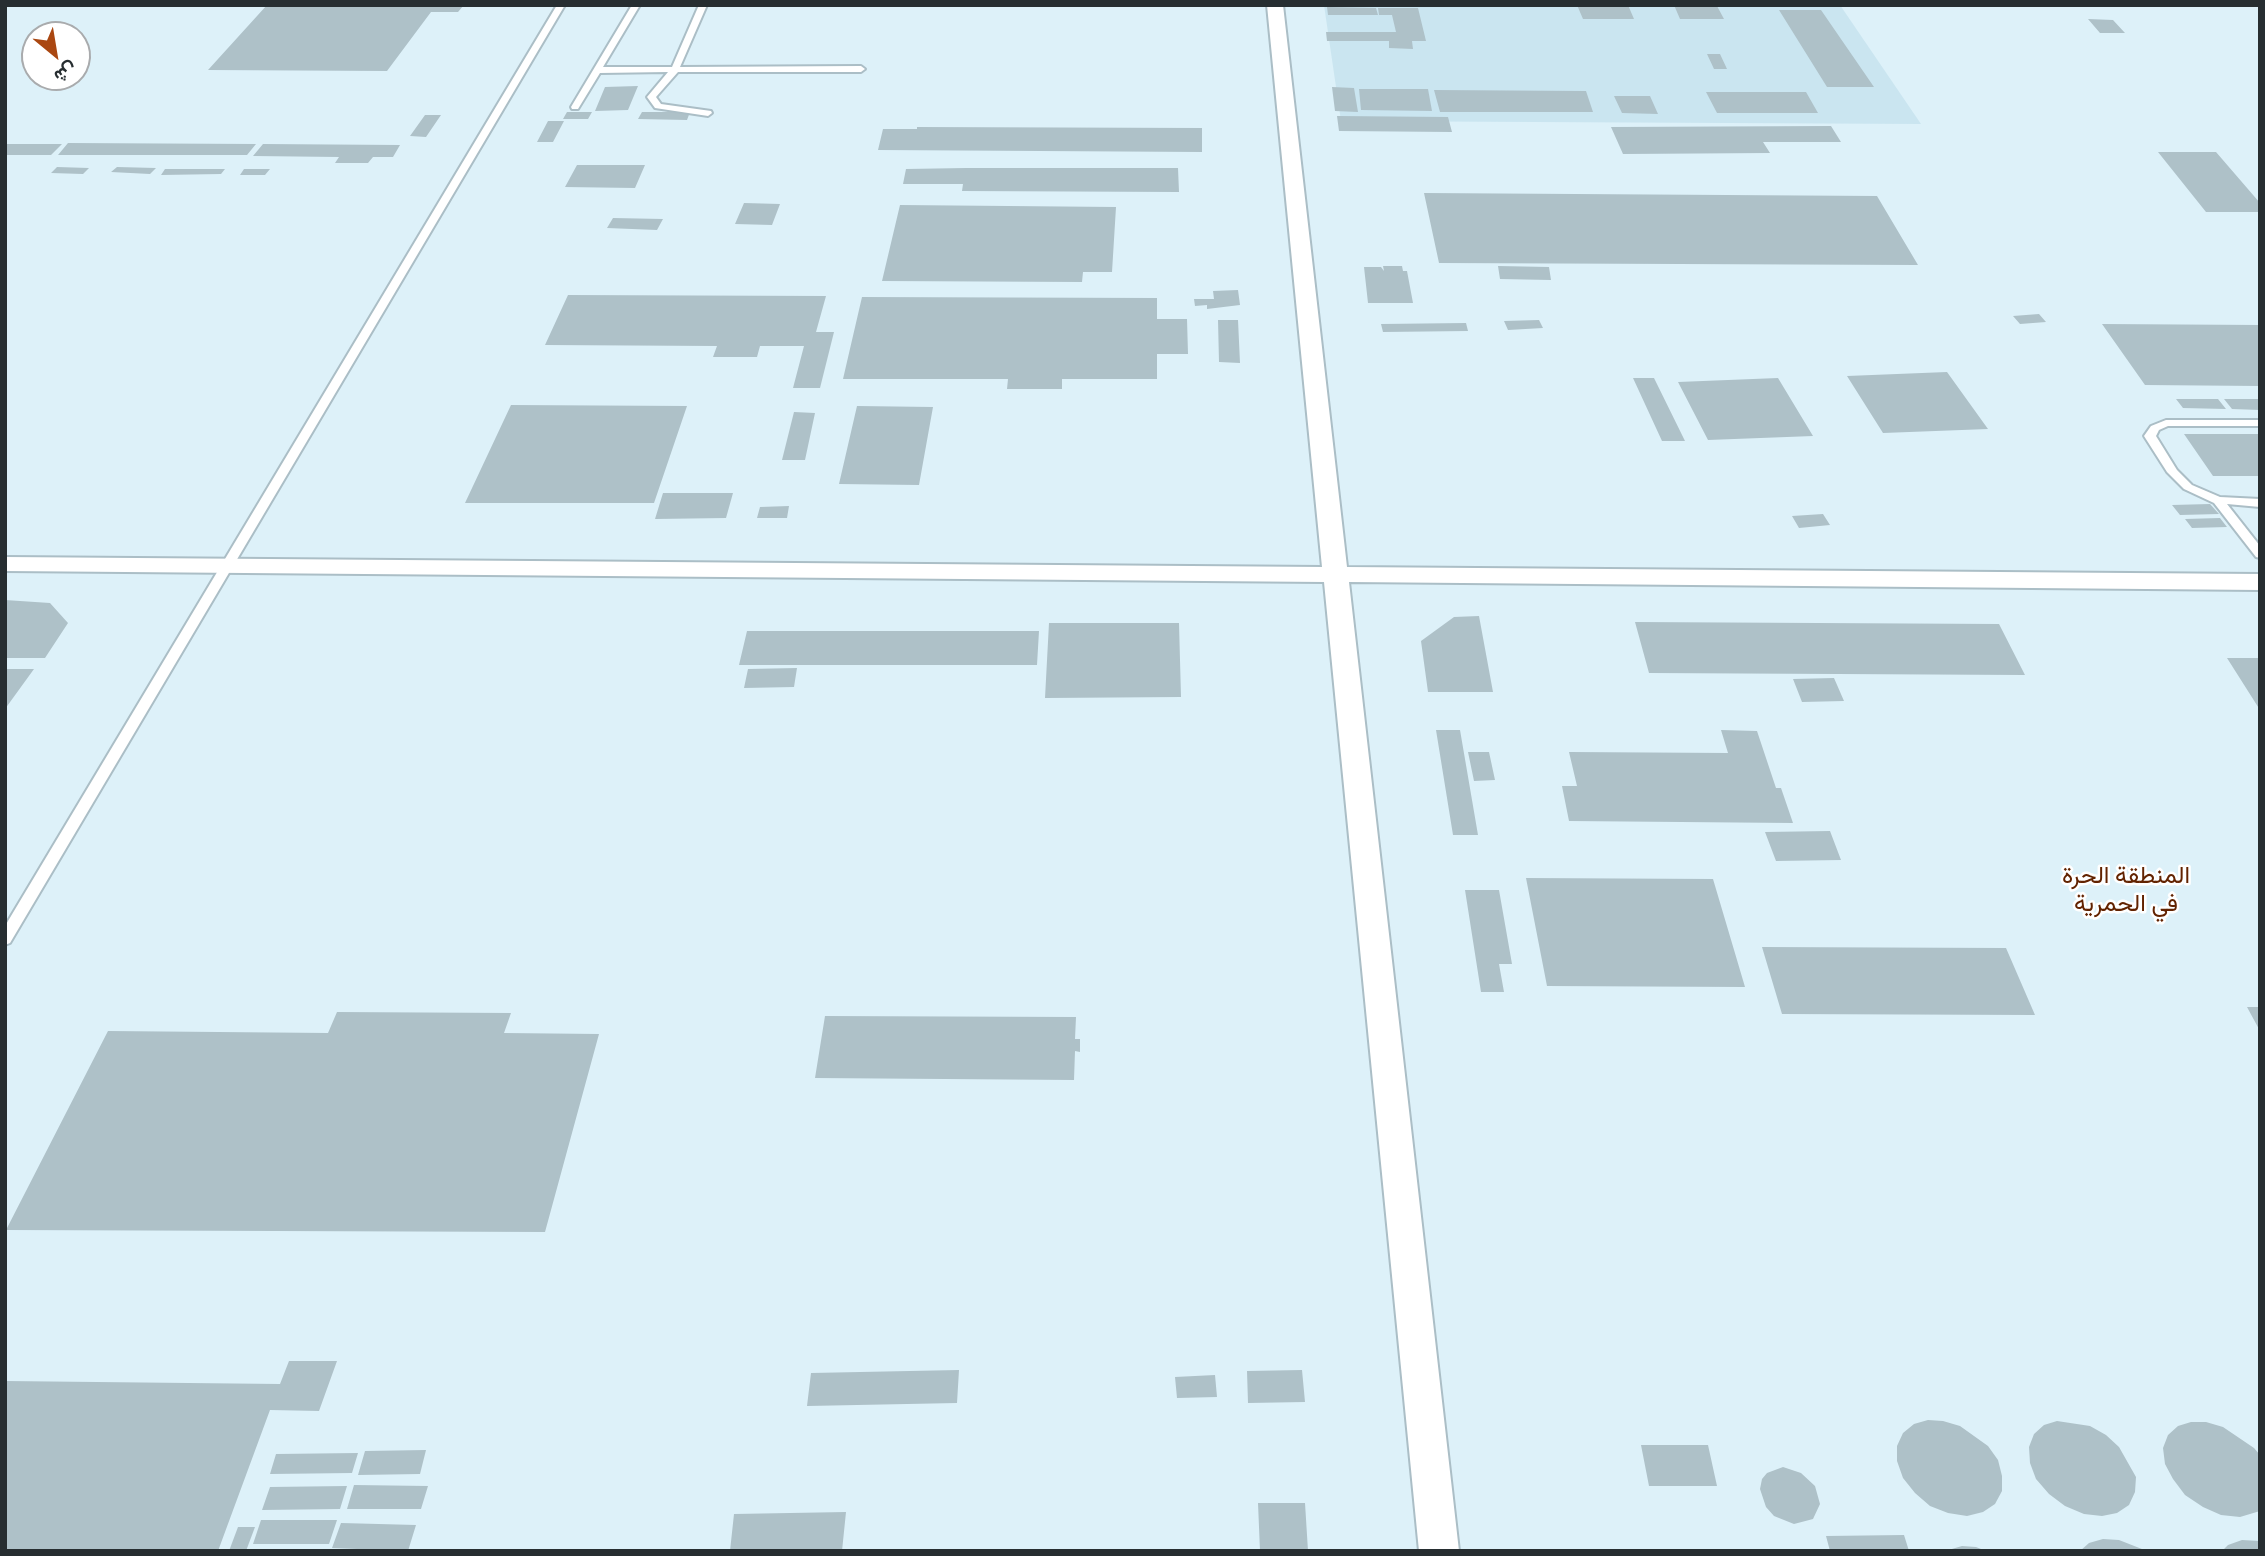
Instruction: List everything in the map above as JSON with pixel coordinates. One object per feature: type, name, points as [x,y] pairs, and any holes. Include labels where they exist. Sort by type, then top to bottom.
[{"type":"street","points":[[1275,5],[1439,1551]]},
{"type":"street","points":[[5,564],[2260,582]]},
{"type":"lane","points":[[5,939],[561,5]]},
{"type":"lane","points":[[575,107],[636,5]]},
{"type":"lane","points":[[704,5],[675,70],[653,93],[653,102],[666,108],[708,113]]},
{"type":"lane","points":[[598,70],[861,69]]},
{"type":"lane","points":[[2260,423],[2173,422],[2159,425],[2151,431],[2152,442],[2179,480],[2218,499],[2260,503]]},
{"type":"lane","points":[[2218,499],[2260,554]]},
{"type":"shaded area","points":[[1324,5],[1840,5],[1921,124],[1341,121]]},
{"type":"building","points":[[267,5],[464,5],[458,12],[431,12],[387,71],[208,70]]},
{"type":"building","points":[[1577,5],[1628,5],[1634,19],[1583,19]]},
{"type":"building","points":[[1674,5],[1717,6],[1724,19],[1680,19]]},
{"type":"building","points":[[1327,7],[1376,8],[1378,15],[1328,15]]},
{"type":"building","points":[[1378,8],[1418,8],[1426,41],[1412,41],[1413,49],[1389,48],[1389,41],[1327,41],[1326,32],[1396,32],[1392,15],[1379,15]]},
{"type":"building","points":[[1779,10],[1821,10],[1874,87],[1827,87]]},
{"type":"building","points":[[2088,19],[2113,20],[2125,33],[2100,33]]},
{"type":"building","points":[[1707,54],[1720,54],[1727,69],[1714,69]]},
{"type":"building","points":[[638,86],[628,110],[595,111],[605,87]]},
{"type":"building","points":[[1332,87],[1354,88],[1358,112],[1335,111]]},
{"type":"building","points":[[1359,89],[1428,89],[1432,111],[1361,110]]},
{"type":"building","points":[[1434,90],[1586,91],[1593,112],[1440,112]]},
{"type":"building","points":[[1706,92],[1806,92],[1818,113],[1717,113]]},
{"type":"building","points":[[1614,96],[1650,96],[1658,114],[1622,113]]},
{"type":"building","points":[[567,112],[592,112],[588,119],[563,119]]},
{"type":"building","points":[[642,112],[690,112],[687,120],[638,119]]},
{"type":"building","points":[[425,115],[441,115],[426,137],[410,136]]},
{"type":"building","points":[[1337,116],[1448,117],[1452,132],[1339,131]]},
{"type":"building","points":[[548,121],[564,121],[553,142],[537,142]]},
{"type":"building","points":[[1831,126],[1841,142],[1763,142],[1770,153],[1623,154],[1611,127]]},
{"type":"building","points":[[1202,128],[1202,152],[878,150],[883,129]]},
{"type":"building","points":[[68,143],[256,144],[247,155],[58,155]]},
{"type":"building","points":[[5,144],[62,144],[51,155],[5,155]]},
{"type":"building","points":[[263,144],[400,145],[393,157],[373,157],[368,163],[335,163],[339,157],[253,156]]},
{"type":"building","points":[[2158,152],[2216,152],[2260,203],[2260,212],[2206,212]]},
{"type":"building","points":[[577,165],[645,165],[635,188],[565,187]]},
{"type":"building","points":[[57,167],[89,168],[83,174],[51,173]]},
{"type":"building","points":[[117,167],[156,168],[150,174],[111,172]]},
{"type":"building","points":[[1178,168],[1179,192],[962,191],[963,184],[903,184],[906,169]]},
{"type":"building","points":[[165,169],[225,169],[221,174],[161,175]]},
{"type":"building","points":[[244,169],[270,169],[265,175],[240,175]]},
{"type":"building","points":[[1424,193],[1877,196],[1918,265],[1439,263]]},
{"type":"building","points":[[744,203],[780,204],[772,225],[735,224]]},
{"type":"building","points":[[900,205],[1116,207],[1112,272],[1083,272],[1082,282],[882,281]]},
{"type":"building","points":[[613,218],[663,219],[657,230],[607,228]]},
{"type":"building","points":[[1383,266],[1402,266],[1403,271],[1407,271],[1413,303],[1368,303],[1364,267],[1381,267],[1384,271]]},
{"type":"building","points":[[1498,266],[1549,267],[1551,280],[1500,279]]},
{"type":"building","points":[[1238,290],[1240,305],[1207,309],[1207,305],[1195,306],[1194,299],[1214,299],[1213,291]]},
{"type":"building","points":[[568,295],[826,296],[816,332],[834,332],[820,388],[793,388],[804,346],[760,346],[757,357],[713,357],[717,346],[545,345]]},
{"type":"building","points":[[862,297],[1157,298],[1157,319],[1187,319],[1188,354],[1157,354],[1157,379],[1062,379],[1062,389],[1007,389],[1008,379],[843,379]]},
{"type":"building","points":[[2039,314],[2046,322],[2020,324],[2013,316]]},
{"type":"building","points":[[1218,320],[1238,320],[1240,363],[1219,362]]},
{"type":"building","points":[[1539,320],[1543,328],[1508,330],[1504,321]]},
{"type":"building","points":[[1466,323],[1468,331],[1383,332],[1381,324]]},
{"type":"building","points":[[2102,324],[2260,325],[2260,386],[2145,385]]},
{"type":"building","points":[[1947,372],[1988,429],[1883,433],[1847,376]]},
{"type":"building","points":[[1633,378],[1654,378],[1685,441],[1662,441]]},
{"type":"building","points":[[1778,378],[1813,436],[1708,440],[1678,382]]},
{"type":"building","points":[[2176,399],[2218,399],[2226,409],[2183,408]]},
{"type":"building","points":[[2224,399],[2260,399],[2260,410],[2232,409]]},
{"type":"building","points":[[511,405],[687,406],[654,503],[465,503]]},
{"type":"building","points":[[857,406],[933,407],[919,485],[839,484]]},
{"type":"building","points":[[794,412],[815,413],[805,460],[782,460]]},
{"type":"building","points":[[2184,434],[2260,434],[2260,476],[2213,476]]},
{"type":"building","points":[[663,493],[733,493],[726,518],[655,519]]},
{"type":"building","points":[[2210,504],[2219,514],[2180,515],[2172,505]]},
{"type":"building","points":[[789,506],[787,518],[757,518],[760,507]]},
{"type":"building","points":[[1823,514],[1830,525],[1799,528],[1792,516]]},
{"type":"building","points":[[2220,518],[2227,527],[2192,528],[2185,519]]},
{"type":"building","points":[[5,600],[50,603],[68,623],[45,658],[5,658]]},
{"type":"building","points":[[1479,616],[1493,692],[1428,692],[1421,641],[1454,617]]},
{"type":"building","points":[[1635,622],[1999,624],[2025,675],[1649,673]]},
{"type":"building","points":[[1049,623],[1179,623],[1181,697],[1045,698]]},
{"type":"building","points":[[747,631],[1039,631],[1037,665],[739,665]]},
{"type":"building","points":[[2227,658],[2260,658],[2260,710]]},
{"type":"building","points":[[797,668],[794,687],[744,688],[748,669]]},
{"type":"building","points":[[5,669],[34,669],[5,709]]},
{"type":"building","points":[[1834,678],[1844,701],[1802,702],[1793,679]]},
{"type":"building","points":[[1436,730],[1460,730],[1478,835],[1453,835]]},
{"type":"building","points":[[1721,730],[1757,731],[1776,788],[1781,788],[1793,823],[1569,821],[1562,786],[1577,786],[1569,752],[1728,753]]},
{"type":"building","points":[[1468,752],[1489,752],[1495,780],[1474,781]]},
{"type":"building","points":[[1830,831],[1841,860],[1776,861],[1765,832]]},
{"type":"building","points":[[1526,878],[1713,879],[1745,987],[1547,986]]},
{"type":"building","points":[[1465,890],[1499,890],[1512,964],[1499,964],[1504,992],[1481,992]]},
{"type":"building","points":[[1762,947],[2006,948],[2035,1015],[1782,1014]]},
{"type":"building","points":[[2247,1007],[2260,1007],[2260,1031]]},
{"type":"building","points":[[337,1012],[511,1013],[504,1033],[599,1034],[545,1232],[6,1230],[108,1031],[328,1033]]},
{"type":"building","points":[[825,1016],[1076,1017],[1075,1039],[1080,1039],[1080,1052],[1075,1051],[1074,1080],[815,1078]]},
{"type":"building","points":[[289,1361],[337,1361],[319,1411],[270,1410],[218,1551],[5,1551],[5,1381],[280,1384]]},
{"type":"building","points":[[959,1370],[957,1403],[807,1406],[811,1373]]},
{"type":"building","points":[[1302,1370],[1305,1402],[1248,1403],[1247,1371]]},
{"type":"building","points":[[1215,1375],[1217,1397],[1177,1398],[1175,1377]]},
{"type":"building","points":[[1928,1420],[1960,1426],[1988,1446],[1998,1460],[2002,1476],[2002,1491],[1995,1504],[1983,1512],[1967,1516],[1948,1513],[1930,1506],[1903,1478],[1897,1461],[1897,1446],[1903,1433],[1914,1424]]},
{"type":"building","points":[[2057,1421],[2090,1426],[2119,1447],[2136,1477],[2135,1492],[2129,1505],[2117,1513],[2102,1516],[2084,1514],[2065,1506],[2049,1494],[2036,1479],[2030,1463],[2029,1447],[2034,1434],[2044,1425]]},
{"type":"building","points":[[2191,1422],[2206,1422],[2223,1427],[2260,1455],[2260,1511],[2240,1517],[2221,1515],[2185,1495],[2165,1464],[2163,1448],[2168,1435],[2178,1426]]},
{"type":"building","points":[[1641,1445],[1708,1445],[1717,1486],[1649,1486]]},
{"type":"building","points":[[426,1450],[420,1474],[358,1475],[365,1451]]},
{"type":"building","points":[[358,1453],[352,1473],[270,1474],[276,1454]]},
{"type":"building","points":[[1783,1467],[1801,1473],[1815,1486],[1820,1504],[1813,1519],[1794,1524],[1774,1516],[1766,1507],[1760,1489],[1762,1479],[1767,1473]]},
{"type":"building","points":[[354,1485],[428,1486],[421,1509],[347,1509]]},
{"type":"building","points":[[347,1486],[340,1509],[262,1510],[270,1487]]},
{"type":"building","points":[[1258,1503],[1305,1503],[1308,1551],[1260,1551]]},
{"type":"building","points":[[846,1512],[842,1551],[730,1551],[734,1514]]},
{"type":"building","points":[[261,1520],[337,1520],[329,1544],[253,1544]]},
{"type":"building","points":[[341,1523],[416,1525],[408,1551],[332,1548]]},
{"type":"building","points":[[238,1527],[255,1527],[246,1551],[229,1551]]},
{"type":"building","points":[[1904,1535],[1909,1551],[1830,1551],[1826,1536]]},
{"type":"building","points":[[2103,1539],[2119,1540],[2147,1551],[2080,1551],[2089,1543]]},
{"type":"building","points":[[2242,1540],[2260,1541],[2260,1551],[2222,1551],[2228,1545]]},
{"type":"building","points":[[1962,1546],[1976,1547],[1986,1551],[1945,1551]]},
{"type":"district","name":"المنطقة الحرة في الحمرية","points":[[2126,890]]}]
